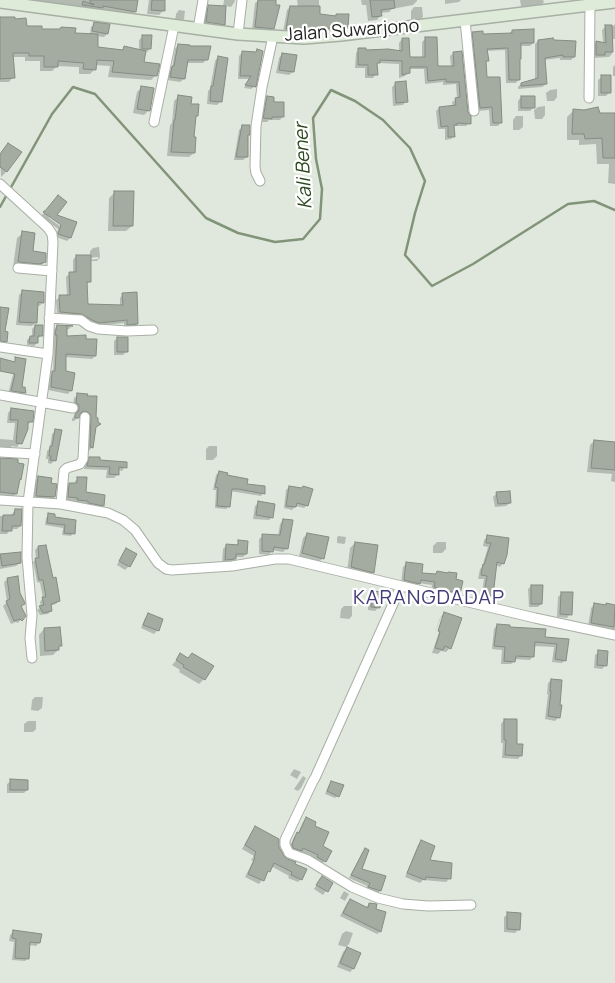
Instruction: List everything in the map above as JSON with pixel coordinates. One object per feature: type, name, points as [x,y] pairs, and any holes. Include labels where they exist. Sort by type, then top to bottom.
[{"type":"street","points":[[198,29],[203,0]]},
{"type":"street","points":[[238,34],[242,0]]},
{"type":"street","name":"Jalan Suwarjono","points":[[4,2],[238,34],[304,38],[615,2]]},
{"type":"street","points":[[589,98],[590,5]]},
{"type":"street","points":[[465,20],[474,111]]},
{"type":"street","points":[[154,122],[174,26]]},
{"type":"street","points":[[260,181],[256,174],[256,126],[273,36]]},
{"type":"street","points":[[1,186],[48,228],[52,234],[53,242],[48,354],[28,502],[27,558],[32,615],[30,638],[32,658]]},
{"type":"street","points":[[18,268],[52,271]]},
{"type":"street","points":[[49,318],[81,320],[89,326],[98,329],[153,330]]},
{"type":"street","points":[[0,347],[48,354]]},
{"type":"street","points":[[0,394],[73,408]]},
{"type":"street","points":[[61,504],[64,471],[66,468],[80,464],[84,459],[86,417]]},
{"type":"street","points":[[0,452],[35,454]]},
{"type":"street","points":[[0,500],[61,504],[108,513],[123,520],[135,530],[158,563],[166,569],[232,566],[289,559],[534,618],[615,635]]},
{"type":"street","points":[[401,586],[315,778],[285,840],[285,845],[289,853],[308,860],[352,887],[378,898],[403,904],[428,906],[471,905]]},
{"type":"building","points":[[90,0],[138,0],[136,12],[103,6],[103,8],[82,5],[83,1],[94,5],[90,3]]},
{"type":"building","points":[[152,0],[165,0],[165,11],[151,10]]},
{"type":"building","points":[[258,0],[276,0],[276,5],[280,5],[274,29],[255,27]]},
{"type":"building","points":[[370,0],[394,0],[395,8],[381,10],[382,16],[372,17]]},
{"type":"building","points":[[208,5],[226,6],[225,25],[206,22]]},
{"type":"building","points":[[290,6],[320,6],[320,14],[336,16],[336,14],[349,14],[348,27],[305,30],[305,28],[286,29]]},
{"type":"building","points":[[0,17],[26,18],[27,26],[42,26],[42,29],[76,28],[75,33],[98,34],[98,47],[123,50],[124,46],[146,51],[144,62],[160,64],[157,76],[112,72],[114,61],[97,60],[96,70],[83,69],[84,63],[58,61],[58,67],[44,67],[44,56],[29,56],[29,53],[13,53],[15,78],[0,79]]},
{"type":"building","points":[[94,22],[110,24],[108,34],[92,31]]},
{"type":"building","points":[[605,25],[612,25],[613,52],[605,52],[605,55],[596,55],[596,41],[606,43]]},
{"type":"building","points":[[534,29],[534,43],[521,43],[520,80],[509,80],[508,48],[487,49],[489,61],[486,61],[487,77],[500,77],[502,123],[493,123],[492,107],[480,108],[472,32],[483,31],[483,34],[512,33],[512,30]]},
{"type":"building","points":[[142,35],[152,35],[151,49],[142,49]]},
{"type":"building","points":[[425,37],[437,37],[438,66],[454,66],[453,52],[462,51],[468,112],[471,116],[471,124],[457,123],[457,125],[454,125],[455,137],[448,137],[448,126],[441,127],[439,107],[456,105],[455,98],[460,97],[459,82],[446,82],[446,79],[428,81],[427,67],[410,67],[410,73],[402,75],[402,61],[380,60],[380,63],[377,63],[378,75],[368,75],[368,65],[358,65],[358,48],[402,51],[402,38],[409,38],[410,57],[425,57]]},
{"type":"building","points":[[553,38],[554,40],[576,41],[575,57],[563,57],[563,55],[545,58],[547,84],[521,86],[521,83],[538,78],[538,40]]},
{"type":"building","points":[[178,44],[211,46],[208,60],[188,60],[185,79],[170,77]]},
{"type":"building","points":[[257,49],[263,51],[256,87],[245,85],[251,76],[240,76],[242,51],[256,52]]},
{"type":"building","points":[[282,53],[297,55],[294,72],[279,70]]},
{"type":"building","points":[[218,56],[228,58],[222,102],[210,101],[211,86],[213,86]]},
{"type":"building","points":[[601,75],[611,75],[611,93],[601,93]]},
{"type":"building","points":[[406,81],[408,102],[396,103],[395,82]]},
{"type":"building","points":[[141,86],[154,88],[150,111],[137,109]]},
{"type":"building","points":[[178,95],[192,97],[191,104],[199,104],[194,137],[196,137],[195,153],[171,152]]},
{"type":"building","points":[[267,96],[274,97],[274,102],[284,102],[284,117],[263,118]]},
{"type":"building","points":[[521,96],[535,96],[535,108],[521,108]]},
{"type":"building","points":[[598,107],[600,113],[615,113],[615,158],[603,158],[602,138],[585,139],[584,134],[572,134],[573,109],[584,110]]},
{"type":"building","points":[[242,125],[250,125],[248,157],[236,157]]},
{"type":"building","points":[[8,143],[22,152],[7,172],[0,167],[0,154]]},
{"type":"building","points":[[114,191],[134,191],[133,226],[113,226]]},
{"type":"building","points":[[58,195],[67,202],[57,215],[77,222],[71,238],[58,234],[61,225],[43,212]]},
{"type":"building","points":[[22,231],[35,233],[33,251],[46,253],[46,262],[39,264],[18,262]]},
{"type":"building","points":[[76,255],[91,255],[91,282],[87,282],[88,304],[123,305],[122,293],[137,292],[138,324],[127,325],[127,320],[99,323],[82,314],[60,312],[59,295],[70,295],[69,272],[76,272]]},
{"type":"building","points":[[22,290],[44,292],[44,303],[38,302],[37,323],[19,322]]},
{"type":"building","points":[[0,307],[9,308],[5,331],[8,332],[7,342],[0,341]]},
{"type":"building","points":[[35,325],[43,325],[43,336],[38,336],[38,343],[29,343],[30,336],[34,336]]},
{"type":"building","points":[[57,325],[73,326],[67,326],[67,336],[86,335],[86,339],[97,339],[96,356],[66,354],[66,371],[75,373],[72,391],[51,387],[52,371],[55,371],[57,335],[55,335]]},
{"type":"building","points":[[117,337],[128,337],[128,352],[117,352]]},
{"type":"building","points":[[15,357],[26,359],[22,387],[25,387],[26,393],[11,391],[15,374],[0,371],[0,358],[15,362]]},
{"type":"building","points":[[77,393],[97,396],[96,417],[101,424],[96,427],[93,448],[90,447],[90,414],[83,411],[79,418],[75,418],[75,414],[79,409],[79,405],[76,403]]},
{"type":"building","points":[[11,408],[34,411],[33,422],[28,422],[28,429],[22,444],[16,443],[18,420],[10,420]]},
{"type":"building","points":[[55,429],[62,430],[56,461],[50,460],[51,456],[49,456]]},
{"type":"building","points":[[594,440],[615,442],[615,470],[591,468]]},
{"type":"building","points":[[89,457],[100,457],[100,460],[127,462],[127,468],[119,467],[119,475],[109,474],[110,467],[87,466]]},
{"type":"building","points":[[0,458],[18,459],[18,463],[24,464],[17,494],[0,492]]},
{"type":"building","points":[[219,471],[228,473],[227,475],[248,479],[247,484],[265,486],[265,494],[232,489],[230,507],[217,506],[218,488],[215,487]]},
{"type":"building","points":[[38,476],[52,478],[51,483],[57,484],[55,497],[36,496]]},
{"type":"building","points":[[77,477],[87,477],[86,492],[105,495],[104,506],[68,497],[69,483],[77,483]]},
{"type":"building","points":[[289,486],[302,488],[303,486],[313,489],[308,506],[297,503],[296,507],[286,506]]},
{"type":"building","points":[[510,491],[511,503],[498,504],[496,492]]},
{"type":"building","points":[[258,501],[275,504],[273,518],[256,515]]},
{"type":"building","points":[[15,509],[22,509],[21,526],[12,526],[12,531],[2,531],[3,515],[14,515]]},
{"type":"building","points":[[48,513],[55,514],[55,517],[76,520],[75,534],[64,533],[65,525],[47,523]]},
{"type":"building","points":[[283,519],[293,520],[288,549],[274,547],[273,552],[262,551],[262,534],[280,535]]},
{"type":"building","points":[[307,533],[329,537],[324,559],[302,553]]},
{"type":"building","points":[[487,535],[509,538],[504,564],[497,562],[493,596],[484,594],[487,576],[481,575],[491,543],[486,543]]},
{"type":"building","points":[[238,540],[248,541],[247,554],[236,554],[236,559],[225,560],[226,544],[238,545]]},
{"type":"building","points":[[355,542],[378,545],[374,573],[351,567]]},
{"type":"building","points":[[46,545],[53,578],[56,577],[60,601],[51,604],[52,611],[43,613],[39,606],[44,605],[42,597],[46,597],[43,580],[39,580],[35,558],[39,558],[38,546]]},
{"type":"building","points":[[126,548],[137,554],[130,567],[119,561]]},
{"type":"building","points":[[21,552],[21,563],[2,566],[0,554]]},
{"type":"building","points":[[406,562],[423,564],[422,573],[436,574],[437,571],[457,573],[456,579],[463,581],[460,594],[434,587],[435,582],[421,580],[420,584],[404,580]]},
{"type":"building","points":[[18,576],[20,593],[25,603],[21,606],[26,616],[22,621],[20,619],[14,621],[6,601],[10,599],[7,578]]},
{"type":"building","points":[[531,585],[543,585],[542,604],[531,604]]},
{"type":"building","points":[[372,591],[382,592],[380,608],[371,607]]},
{"type":"building","points":[[561,592],[573,592],[572,615],[560,614]]},
{"type":"building","points":[[594,603],[615,605],[614,627],[591,623]]},
{"type":"building","points":[[444,612],[462,618],[451,649],[445,646],[443,650],[435,648]]},
{"type":"building","points":[[148,613],[163,619],[159,631],[143,625]]},
{"type":"building","points":[[497,624],[510,625],[510,627],[546,629],[545,637],[569,639],[566,661],[555,659],[557,644],[535,642],[534,657],[516,656],[515,662],[504,661],[505,647],[494,646]]},
{"type":"building","points":[[60,627],[62,646],[59,646],[59,650],[45,651],[44,628]]},
{"type":"building","points":[[598,650],[608,651],[607,666],[597,665]]},
{"type":"building","points":[[180,653],[188,658],[192,653],[214,666],[205,680],[183,667],[184,665],[176,660]]},
{"type":"building","points":[[551,679],[562,680],[560,718],[548,716]]},
{"type":"building","points":[[504,719],[517,719],[517,744],[523,744],[522,756],[505,755]]},
{"type":"building","points":[[10,779],[28,780],[28,790],[10,790]]},
{"type":"building","points":[[331,781],[344,785],[339,797],[327,791]]},
{"type":"building","points":[[306,817],[316,822],[315,826],[329,832],[323,846],[332,851],[326,862],[317,857],[318,855],[303,848],[302,851],[293,848],[292,844],[297,832],[299,833]]},
{"type":"building","points":[[255,826],[279,839],[279,847],[284,856],[296,862],[295,864],[307,869],[302,880],[291,875],[292,872],[274,863],[264,881],[248,874],[256,852],[245,845]]},
{"type":"building","points":[[421,840],[435,846],[430,860],[452,863],[451,879],[426,877],[425,880],[407,873]]},
{"type":"building","points":[[365,848],[369,850],[362,869],[386,876],[381,891],[368,887],[370,883],[351,875]]},
{"type":"building","points":[[322,876],[333,883],[328,892],[316,885]]},
{"type":"building","points":[[350,899],[368,908],[369,903],[377,904],[376,909],[386,912],[381,932],[343,913]]},
{"type":"building","points":[[507,912],[521,913],[520,930],[507,929]]},
{"type":"building","points":[[13,930],[42,934],[40,943],[30,942],[29,959],[15,958],[16,939],[12,938]]},
{"type":"building","points":[[347,947],[361,953],[354,969],[340,963]]},
{"type":"waterway","name":"Kali Bener","points":[[0,207],[52,114],[73,87],[95,94],[206,218],[238,233],[275,242],[303,239],[320,219],[322,189],[316,159],[313,118],[331,90],[355,101],[383,120],[410,148],[425,181],[405,255],[432,286],[473,264],[568,204],[594,201],[615,210]]},
{"type":"district","name":"KARANGDADAP","points":[[429,598]]}]
